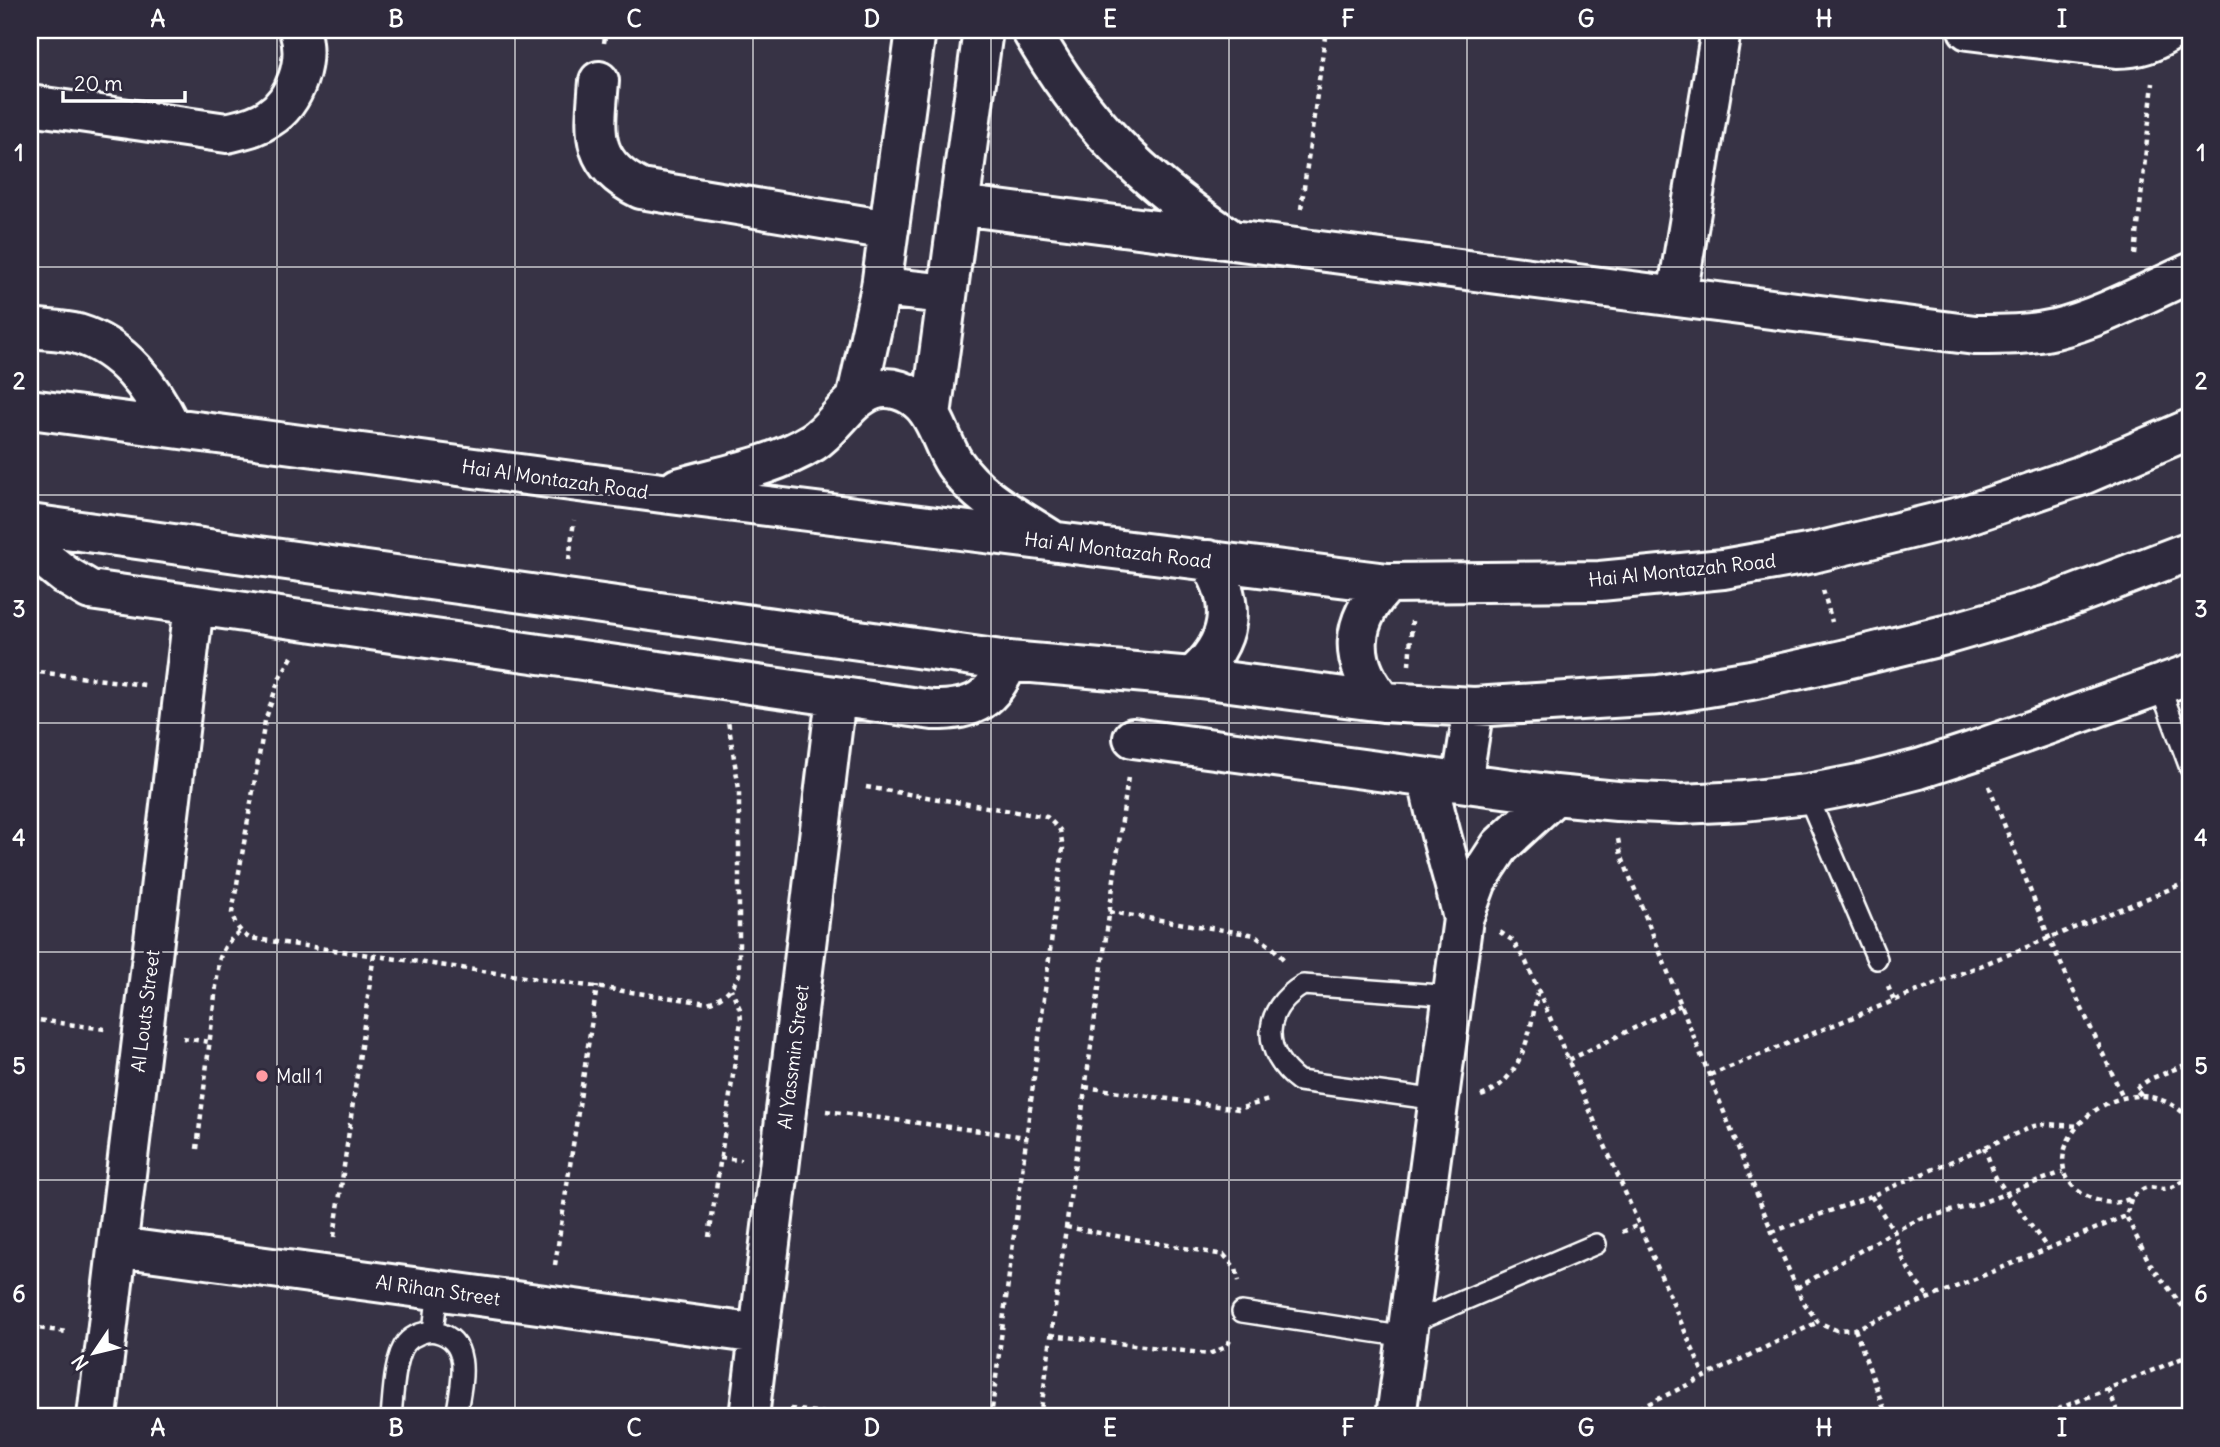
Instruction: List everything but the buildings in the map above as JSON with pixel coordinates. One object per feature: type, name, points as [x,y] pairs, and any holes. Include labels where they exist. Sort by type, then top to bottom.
[{"type":"street","points":[[30,105],[227,132],[250,128],[271,117],[287,101],[298,80],[303,57],[299,30]]},
{"type":"street","points":[[856,400],[881,287],[916,30]]},
{"type":"street","points":[[931,415],[983,30]]},
{"type":"street","points":[[1031,30],[1050,63],[1087,115],[1130,162],[1178,203],[1231,239]]},
{"type":"street","points":[[1677,296],[1721,30]]},
{"type":"street","points":[[1968,30],[2116,48],[2137,48],[2164,35]]},
{"type":"street","points":[[599,81],[595,132],[600,150],[610,167],[624,180],[641,188],[889,230]]},
{"type":"street","points":[[960,205],[1975,335],[2016,335],[2057,329],[2190,273]]},
{"type":"street","points":[[881,287],[947,294]]},
{"type":"street","points":[[30,328],[78,334],[108,348],[134,368],[154,394],[171,427]]},
{"type":"street","points":[[662,493],[796,452],[817,439],[856,400],[874,390],[891,388],[921,402],[931,415],[953,462],[967,481],[984,496],[1058,543]]},
{"type":"street","name":"Hai Al Montazah Road","points":[[30,409],[662,493],[1402,583],[1600,581],[1723,569],[1813,553],[1963,516],[2080,476],[2190,429]]},
{"type":"street","points":[[30,524],[1009,661],[1192,677],[1394,703],[1474,707],[1659,695],[1751,680],[1945,635],[2048,605],[2190,551]]},
{"type":"street","points":[[30,547],[65,575],[90,590],[933,710],[957,710],[981,701],[998,683],[1009,661]]},
{"type":"street","points":[[1192,677],[1207,664],[1218,649],[1225,631],[1225,593],[1219,575],[1208,560]]},
{"type":"street","points":[[1394,703],[1366,679],[1357,651],[1358,632],[1374,597],[1402,583]]},
{"type":"street","name":"Al Louts Street","points":[[97,1417],[194,605]]},
{"type":"street","points":[[1133,738],[1617,802],[1681,804],[1744,801],[1807,794],[1897,775],[1974,751],[2175,680]]},
{"type":"street","name":"Al Yassmin Street","points":[[750,1410],[836,697]]},
{"type":"street","points":[[1463,919],[1433,805],[1474,707]]},
{"type":"street","points":[[1396,1417],[1463,919],[1477,881],[1500,846],[1555,795]]},
{"type":"street","name":"Al Rihan Street","points":[[118,1247],[759,1334]]},
{"type":"lane","points":[[2175,680],[2190,768]]},
{"type":"lane","points":[[1807,794],[1877,959]]},
{"type":"lane","points":[[1439,1100],[1300,1082],[1286,1071],[1276,1057],[1271,1040],[1271,1023],[1288,994],[1303,985],[1453,996]]},
{"type":"lane","points":[[1242,1312],[1407,1331],[1596,1244]]},
{"type":"lane","points":[[433,1331],[438,1290]]},
{"type":"lane","points":[[391,1417],[399,1356],[406,1342],[418,1334],[433,1331],[448,1337],[459,1348],[463,1364],[456,1417]]},
{"type":"path","points":[[1296,248],[1326,30]]},
{"type":"path","points":[[2130,299],[2164,35]]},
{"type":"path","points":[[564,599],[579,482]]},
{"type":"path","points":[[1813,553],[1842,660]]},
{"type":"path","points":[[1394,703],[1402,583]]},
{"type":"path","points":[[304,620],[289,664],[269,702],[265,721],[232,913],[240,932],[249,938],[708,1003],[731,989],[739,975],[739,789],[728,724],[731,681]]},
{"type":"path","points":[[30,671],[184,689]]},
{"type":"path","points":[[1040,1417],[1133,738]]},
{"type":"path","points":[[1974,751],[2049,938],[2123,1097]]},
{"type":"path","points":[[826,780],[1047,817],[1060,830],[1063,848],[991,1417]]},
{"type":"path","points":[[1617,802],[1615,826],[1621,855],[1772,1232],[1802,1300],[1818,1322],[1836,1330],[1855,1329],[2126,1216]]},
{"type":"path","points":[[1710,1075],[2190,881]]},
{"type":"path","points":[[1109,912],[1255,935],[1273,948],[1303,985]]},
{"type":"path","points":[[1463,919],[1489,925],[1511,940],[1526,962],[1705,1378]]},
{"type":"path","points":[[197,1149],[223,949],[230,939],[240,932]]},
{"type":"path","points":[[336,1221],[374,954]]},
{"type":"path","points":[[558,1242],[597,986]]},
{"type":"path","points":[[709,1237],[741,1021],[740,1009],[731,989]]},
{"type":"path","points":[[1439,1100],[1467,1101],[1491,1092],[1510,1075],[1532,1024],[1538,990]]},
{"type":"path","points":[[1568,1060],[1681,1005]]},
{"type":"path","points":[[30,1019],[209,1042]]},
{"type":"path","points":[[2141,1096],[2135,1089],[2142,1083],[2190,1063]]},
{"type":"path","points":[[1085,1087],[1238,1109],[1261,1104],[1300,1082]]},
{"type":"path","points":[[2190,1119],[2167,1103],[2141,1096],[2123,1097],[2106,1102],[2091,1112],[2063,1153],[2063,1172],[2077,1190],[2094,1200],[2114,1203],[2131,1198],[2149,1186],[2164,1189],[2190,1176]]},
{"type":"path","points":[[787,1106],[1027,1137]]},
{"type":"path","points":[[1772,1232],[1871,1196],[2034,1126],[2079,1126]]},
{"type":"path","points":[[1984,1147],[1996,1178],[2049,1249]]},
{"type":"path","points":[[720,1158],[736,1160]]},
{"type":"path","points":[[1797,1288],[1894,1231],[1920,1219],[2007,1194],[2063,1172]]},
{"type":"path","points":[[1871,1196],[1894,1231],[1902,1257],[1915,1281],[1930,1298]]},
{"type":"path","points":[[2131,1198],[2126,1216],[2150,1264],[2190,1316]]},
{"type":"path","points":[[1051,1335],[1209,1354],[1226,1347],[1237,1331],[1242,1312],[1242,1290],[1236,1269],[1224,1255],[1066,1227]]},
{"type":"path","points":[[1621,1417],[1818,1322]]},
{"type":"path","points":[[1855,1329],[1887,1417]]},
{"type":"path","points":[[2039,1417],[2190,1355]]},
{"type":"path","points":[[2108,1389],[2120,1417]]},
{"type":"path","points":[[750,1410],[857,1417]]},
{"type":"place","name":"Mall 1","points":[[262,1076]]}]
